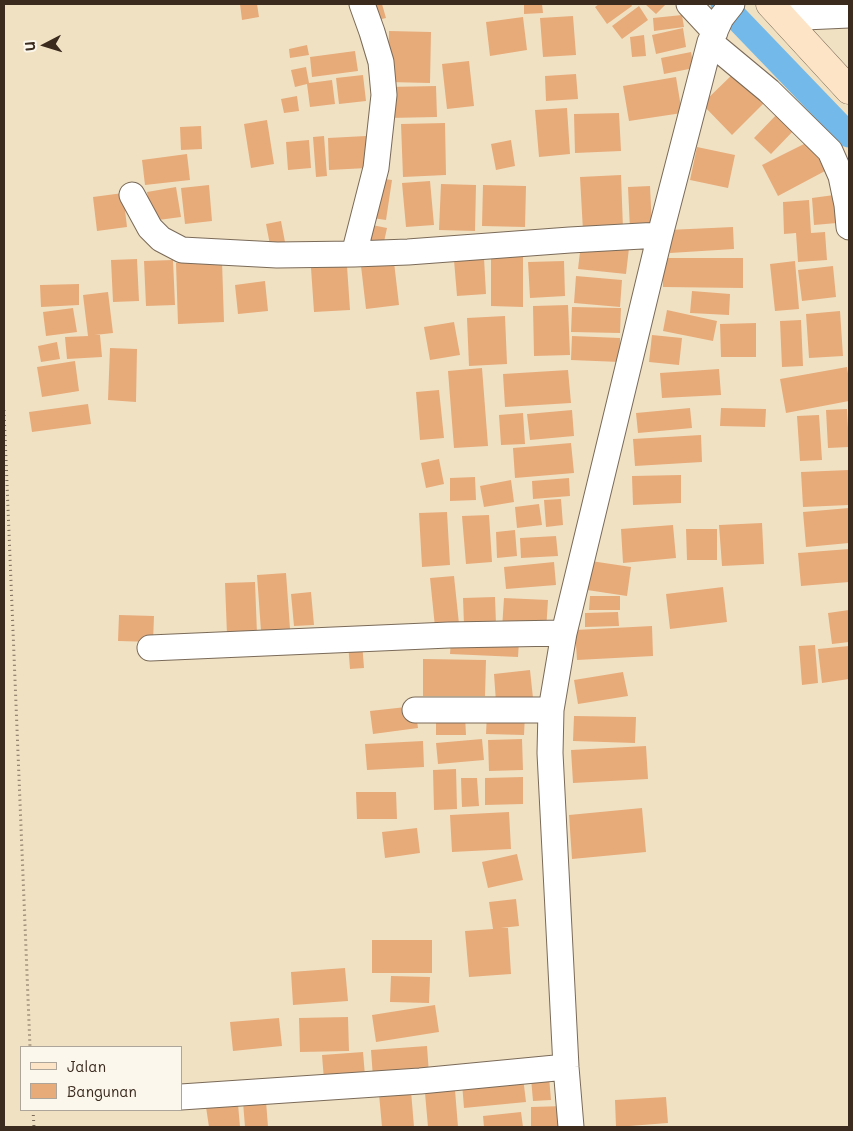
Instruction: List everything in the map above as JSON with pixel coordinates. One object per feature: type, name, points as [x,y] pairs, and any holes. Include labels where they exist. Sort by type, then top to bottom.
[{"type":"main road","points":[[776,11],[849,90]]},
{"type":"street","points":[[354,254],[376,168],[384,95],[381,62],[362,4]]},
{"type":"street","points":[[689,4],[720,24],[769,91],[830,151],[841,176],[849,227]]},
{"type":"street","points":[[776,11],[849,15]]},
{"type":"street","points":[[571,1127],[566,1067],[550,753],[551,710],[564,633],[660,235],[720,24]]},
{"type":"street","points":[[132,195],[150,228],[161,240],[182,250],[277,255],[354,254],[660,235]]},
{"type":"street","points":[[150,648],[564,633]]},
{"type":"street","points":[[415,710],[551,710]]},
{"type":"street","points":[[182,1097],[420,1081],[566,1067]]},
{"type":"path","points":[[4,410],[30,1046]]},
{"type":"path","points":[[33,1111],[34,1127]]},
{"type":"building","points":[[240,4],[257,4],[259,17],[242,20]]},
{"type":"building","points":[[368,4],[382,4],[386,18],[373,21]]},
{"type":"building","points":[[524,4],[542,4],[543,13],[524,14]]},
{"type":"building","points":[[599,4],[631,4],[632,6],[607,24],[595,7]]},
{"type":"building","points":[[645,4],[666,4],[656,14]]},
{"type":"building","points":[[639,6],[648,20],[622,39],[612,26]]},
{"type":"building","points":[[682,15],[684,27],[654,31],[653,18]]},
{"type":"building","points":[[573,16],[576,55],[543,57],[540,18]]},
{"type":"building","points":[[523,17],[527,50],[490,56],[486,22]]},
{"type":"building","points":[[683,28],[686,47],[656,54],[652,35]]},
{"type":"building","points":[[389,31],[431,32],[430,83],[388,82]]},
{"type":"building","points":[[644,35],[646,56],[632,57],[630,37]]},
{"type":"building","points":[[307,45],[309,55],[290,58],[289,49]]},
{"type":"building","points":[[355,51],[358,71],[312,77],[310,57]]},
{"type":"building","points":[[691,52],[694,68],[664,74],[661,58]]},
{"type":"building","points":[[469,61],[474,106],[447,109],[442,64]]},
{"type":"building","points":[[306,67],[309,83],[332,80],[335,104],[310,107],[307,84],[295,87],[291,70]]},
{"type":"building","points":[[736,71],[765,102],[732,135],[702,104]]},
{"type":"building","points":[[576,74],[578,99],[546,101],[545,76]]},
{"type":"building","points":[[363,75],[366,101],[339,104],[336,78]]},
{"type":"building","points":[[676,77],[682,113],[629,121],[623,86]]},
{"type":"building","points":[[436,86],[437,117],[389,118],[388,87]]},
{"type":"building","points":[[297,96],[299,111],[284,113],[281,99]]},
{"type":"building","points":[[567,108],[570,154],[539,157],[535,110]]},
{"type":"building","points":[[780,111],[796,128],[771,154],[754,138]]},
{"type":"building","points":[[619,113],[621,151],[575,153],[574,114]]},
{"type":"building","points":[[267,120],[274,164],[251,168],[244,124]]},
{"type":"building","points":[[445,123],[446,175],[403,177],[401,124]]},
{"type":"building","points":[[201,126],[202,149],[181,150],[180,127]]},
{"type":"building","points":[[324,136],[327,176],[316,177],[313,137]]},
{"type":"building","points":[[366,136],[367,168],[329,170],[328,138]]},
{"type":"building","points":[[309,140],[311,168],[288,170],[286,142]]},
{"type":"building","points":[[511,140],[515,166],[496,170],[491,144]]},
{"type":"building","points":[[810,141],[825,171],[778,196],[762,165]]},
{"type":"building","points":[[697,147],[735,155],[728,188],[690,180]]},
{"type":"building","points":[[187,154],[190,180],[145,185],[142,160]]},
{"type":"building","points":[[621,175],[623,229],[583,231],[580,177]]},
{"type":"building","points":[[378,178],[392,180],[386,220],[372,218]]},
{"type":"building","points":[[430,181],[434,225],[406,227],[402,183]]},
{"type":"building","points":[[441,184],[476,185],[475,231],[439,230]]},
{"type":"building","points":[[209,185],[212,221],[185,224],[181,188]]},
{"type":"building","points":[[483,185],[526,186],[525,227],[482,226]]},
{"type":"building","points":[[650,186],[652,228],[630,230],[628,187]]},
{"type":"building","points":[[176,187],[181,217],[151,221],[147,192]]},
{"type":"building","points":[[123,193],[127,227],[97,231],[93,197]]},
{"type":"building","points":[[834,195],[837,223],[814,225],[812,198]]},
{"type":"building","points":[[809,200],[811,233],[825,232],[827,260],[798,262],[796,233],[784,234],[783,202]]},
{"type":"building","points":[[281,221],[285,242],[270,245],[266,224]]},
{"type":"building","points":[[367,224],[387,228],[382,251],[362,246]]},
{"type":"building","points":[[733,227],[734,249],[670,253],[668,230]]},
{"type":"building","points":[[581,243],[629,248],[626,274],[578,269]]},
{"type":"building","points":[[491,255],[523,255],[523,307],[491,306]]},
{"type":"building","points":[[484,258],[486,294],[457,296],[454,260]]},
{"type":"building","points":[[663,258],[743,258],[743,288],[663,287]]},
{"type":"building","points":[[137,259],[139,301],[113,302],[111,260]]},
{"type":"building","points":[[173,260],[175,305],[146,306],[144,261]]},
{"type":"building","points":[[222,261],[224,322],[178,324],[176,263]]},
{"type":"building","points":[[564,261],[565,296],[530,298],[528,262]]},
{"type":"building","points":[[795,261],[799,309],[775,311],[770,264]]},
{"type":"building","points":[[394,262],[399,305],[366,309],[361,266]]},
{"type":"building","points":[[347,266],[350,310],[314,312],[311,268]]},
{"type":"building","points":[[833,266],[836,297],[802,301],[798,270]]},
{"type":"building","points":[[576,276],[622,280],[620,307],[574,303]]},
{"type":"building","points":[[265,281],[268,311],[238,314],[235,285]]},
{"type":"building","points":[[79,284],[79,305],[41,307],[40,285]]},
{"type":"building","points":[[692,291],[730,294],[729,315],[690,313]]},
{"type":"building","points":[[108,292],[113,333],[95,335],[100,335],[102,357],[67,359],[65,337],[88,336],[83,295]]},
{"type":"building","points":[[568,305],[570,355],[534,356],[533,306]]},
{"type":"building","points":[[572,307],[621,308],[620,333],[571,332]]},
{"type":"building","points":[[73,308],[77,332],[46,336],[43,312]]},
{"type":"building","points":[[667,310],[717,321],[713,341],[663,331]]},
{"type":"building","points":[[840,311],[843,356],[809,358],[806,314]]},
{"type":"building","points":[[505,316],[507,364],[469,366],[467,318]]},
{"type":"building","points":[[801,320],[803,366],[782,367],[780,321]]},
{"type":"building","points":[[454,322],[460,355],[430,360],[424,327]]},
{"type":"building","points":[[756,323],[756,357],[721,357],[720,324]]},
{"type":"building","points":[[652,335],[682,338],[679,365],[649,362]]},
{"type":"building","points":[[572,336],[620,338],[620,362],[571,360]]},
{"type":"building","points":[[57,342],[60,359],[41,362],[38,346]]},
{"type":"building","points":[[110,348],[137,349],[136,402],[108,400]]},
{"type":"building","points":[[75,361],[79,391],[42,397],[37,367]]},
{"type":"building","points":[[847,367],[849,401],[786,413],[780,379]]},
{"type":"building","points":[[482,368],[488,446],[454,448],[448,371]]},
{"type":"building","points":[[719,369],[721,395],[662,398],[660,373]]},
{"type":"building","points":[[568,370],[571,403],[505,407],[503,374]]},
{"type":"building","points":[[439,390],[444,438],[420,440],[416,392]]},
{"type":"building","points":[[88,404],[91,424],[32,432],[29,412]]},
{"type":"building","points":[[690,408],[692,428],[638,433],[636,413]]},
{"type":"building","points":[[721,408],[766,409],[765,427],[720,426]]},
{"type":"building","points":[[847,409],[849,447],[828,448],[826,410]]},
{"type":"building","points":[[572,410],[574,436],[530,440],[527,414]]},
{"type":"building","points":[[523,413],[525,444],[501,445],[499,415]]},
{"type":"building","points":[[819,415],[822,460],[800,461],[797,416]]},
{"type":"building","points":[[701,435],[702,462],[635,466],[633,439]]},
{"type":"building","points":[[571,443],[574,473],[515,478],[513,448]]},
{"type":"building","points":[[439,459],[444,484],[426,488],[421,463]]},
{"type":"building","points":[[849,470],[849,505],[803,507],[801,472]]},
{"type":"building","points":[[681,475],[681,503],[633,505],[632,476]]},
{"type":"building","points":[[475,477],[476,500],[450,501],[450,478]]},
{"type":"building","points":[[569,478],[570,496],[533,499],[532,481]]},
{"type":"building","points":[[511,480],[514,502],[484,507],[480,486]]},
{"type":"building","points":[[561,499],[563,525],[546,527],[544,500]]},
{"type":"building","points":[[539,504],[542,525],[517,528],[515,507]]},
{"type":"building","points":[[849,508],[849,543],[806,547],[803,512]]},
{"type":"building","points":[[447,512],[450,565],[422,567],[419,513]]},
{"type":"building","points":[[489,515],[492,562],[466,564],[462,516]]},
{"type":"building","points":[[762,523],[764,564],[722,566],[719,525]]},
{"type":"building","points":[[673,525],[676,558],[623,563],[621,529]]},
{"type":"building","points":[[686,529],[717,529],[717,560],[687,560]]},
{"type":"building","points":[[515,530],[517,556],[497,558],[496,532]]},
{"type":"building","points":[[556,536],[558,556],[521,558],[520,538]]},
{"type":"building","points":[[849,549],[849,582],[801,586],[798,553]]},
{"type":"building","points":[[591,561],[631,567],[627,596],[587,590]]},
{"type":"building","points":[[554,562],[556,585],[506,589],[504,567]]},
{"type":"building","points":[[286,573],[290,629],[261,631],[257,575]]},
{"type":"building","points":[[454,576],[459,624],[435,627],[430,578]]},
{"type":"building","points":[[255,582],[257,634],[227,635],[225,583]]},
{"type":"building","points":[[723,587],[727,622],[670,629],[666,594]]},
{"type":"building","points":[[311,592],[314,625],[294,626],[291,594]]},
{"type":"building","points":[[590,596],[620,596],[620,610],[589,610]]},
{"type":"building","points":[[495,597],[496,624],[464,625],[463,598]]},
{"type":"building","points":[[504,598],[548,600],[546,631],[502,629]]},
{"type":"building","points":[[849,610],[849,642],[832,644],[828,613]]},
{"type":"building","points":[[618,612],[619,626],[585,627],[585,613]]},
{"type":"building","points":[[119,615],[154,616],[153,642],[118,641]]},
{"type":"building","points":[[652,626],[653,656],[577,660],[575,630]]},
{"type":"building","points":[[451,638],[519,641],[518,657],[450,654]]},
{"type":"building","points":[[362,642],[364,668],[350,669],[348,643]]},
{"type":"building","points":[[815,645],[818,683],[802,685],[799,646]]},
{"type":"building","points":[[849,646],[849,679],[822,683],[818,649]]},
{"type":"building","points":[[423,659],[486,660],[485,696],[423,696]]},
{"type":"building","points":[[530,670],[533,698],[496,702],[494,674]]},
{"type":"building","points":[[623,672],[628,696],[578,704],[574,680]]},
{"type":"building","points":[[415,706],[418,728],[373,734],[370,711]]},
{"type":"building","points":[[487,713],[525,714],[524,735],[486,734]]},
{"type":"building","points":[[465,716],[466,735],[436,735],[436,717]]},
{"type":"building","points":[[574,716],[636,717],[635,743],[573,741]]},
{"type":"building","points":[[482,739],[484,760],[438,764],[436,743]]},
{"type":"building","points":[[522,739],[523,770],[489,771],[488,740]]},
{"type":"building","points":[[423,741],[424,767],[367,770],[365,744]]},
{"type":"building","points":[[646,746],[648,779],[573,783],[571,750]]},
{"type":"building","points":[[456,769],[457,809],[434,810],[433,770]]},
{"type":"building","points":[[523,777],[523,804],[485,805],[485,778]]},
{"type":"building","points":[[461,778],[477,778],[479,806],[462,807]]},
{"type":"building","points":[[356,792],[396,792],[397,819],[357,819]]},
{"type":"building","points":[[642,808],[646,852],[572,859],[569,815]]},
{"type":"building","points":[[509,812],[511,849],[452,852],[450,815]]},
{"type":"building","points":[[417,828],[420,853],[385,858],[382,832]]},
{"type":"building","points":[[517,854],[523,880],[488,888],[482,862]]},
{"type":"building","points":[[516,899],[519,926],[501,928],[508,928],[511,974],[469,977],[465,931],[493,929],[489,902]]},
{"type":"building","points":[[372,940],[432,940],[432,973],[372,973]]},
{"type":"building","points":[[345,968],[348,1001],[293,1005],[291,972]]},
{"type":"building","points":[[391,976],[430,977],[429,1003],[390,1002]]},
{"type":"building","points":[[435,1005],[439,1032],[376,1042],[372,1015]]},
{"type":"building","points":[[348,1017],[349,1051],[300,1052],[299,1018]]},
{"type":"building","points":[[279,1018],[282,1046],[233,1051],[230,1022]]},
{"type":"building","points":[[427,1046],[429,1074],[373,1078],[371,1050]]},
{"type":"building","points":[[363,1052],[365,1076],[324,1080],[322,1055]]},
{"type":"building","points":[[523,1077],[526,1102],[464,1108],[462,1083]]},
{"type":"building","points":[[549,1077],[551,1100],[533,1101],[531,1078]]},
{"type":"building","points":[[455,1090],[458,1127],[428,1127],[425,1093]]},
{"type":"building","points":[[411,1091],[414,1127],[382,1127],[379,1094]]},
{"type":"building","points":[[666,1097],[668,1123],[616,1127],[615,1100]]},
{"type":"building","points":[[266,1101],[268,1127],[245,1127],[243,1102]]},
{"type":"building","points":[[238,1104],[240,1127],[209,1127],[206,1107]]},
{"type":"building","points":[[564,1106],[564,1127],[531,1127],[531,1107]]},
{"type":"building","points":[[521,1112],[523,1127],[484,1127],[483,1116]]},
{"type":"waterway","points":[[723,4],[849,135]]}]
